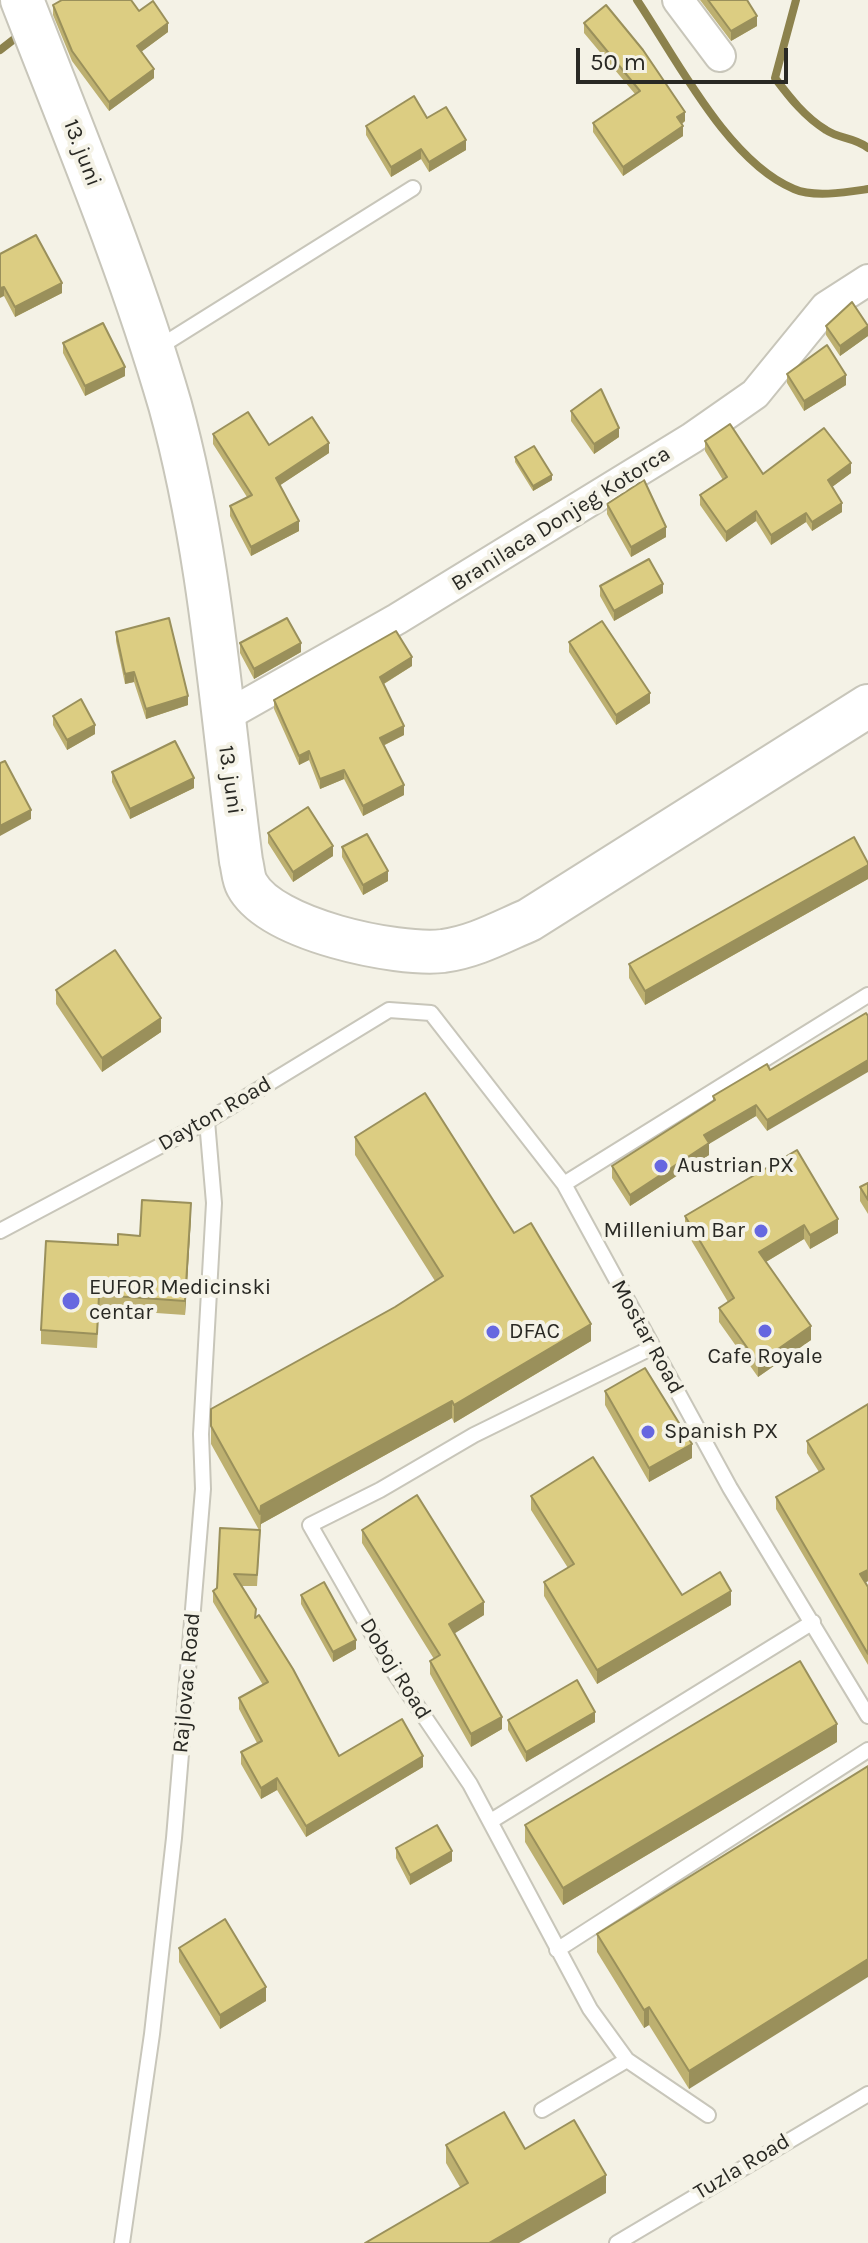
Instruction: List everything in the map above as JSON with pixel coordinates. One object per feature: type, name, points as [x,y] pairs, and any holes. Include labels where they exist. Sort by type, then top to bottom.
[{"type":"street","points":[[678,0],[720,56]]},
{"type":"street","name":"13. juni","points":[[23,4],[127,269],[170,407],[201,543],[222,718],[247,885],[284,918],[331,934],[413,952],[473,944],[529,920],[868,706]]},
{"type":"street","name":"Branilaca Donjeg Kotorca","points":[[222,718],[397,619],[692,438],[755,394],[826,307],[868,280]]},
{"type":"lane","points":[[153,351],[413,188]]},
{"type":"lane","points":[[564,1184],[868,995]]},
{"type":"lane","name":"Dayton Road","points":[[0,1231],[207,1121],[389,1010],[431,1013]]},
{"type":"lane","name":"Mostar Road","points":[[431,1013],[564,1184],[730,1488],[868,1716]]},
{"type":"lane","name":"Rajlovac Road","points":[[122,2243],[152,2034],[174,1838],[203,1489],[201,1434],[214,1203],[207,1121]]},
{"type":"lane","name":"Doboj Road","points":[[653,1347],[474,1435],[380,1490],[310,1525],[394,1672],[491,1821],[590,2009],[627,2060],[708,2115]]},
{"type":"lane","points":[[491,1821],[813,1622]]},
{"type":"lane","points":[[557,1950],[868,1750]]},
{"type":"lane","points":[[542,2110],[627,2060]]},
{"type":"lane","name":"Tuzla Road","points":[[617,2243],[868,2094]]},
{"type":"building","points":[[62,0],[131,0],[139,11],[153,1],[168,23],[137,46],[154,69],[109,102],[72,51],[53,5]]},
{"type":"building","points":[[708,0],[747,0],[757,16],[731,31]]},
{"type":"building","points":[[606,5],[643,50],[685,112],[677,117],[683,126],[623,167],[593,123],[640,91],[584,23]]},
{"type":"building","points":[[414,96],[427,118],[446,107],[466,140],[429,162],[421,149],[391,167],[366,126]]},
{"type":"building","points":[[36,235],[62,283],[15,307],[4,287],[0,288],[0,254]]},
{"type":"building","points":[[852,302],[868,326],[840,346],[826,326]]},
{"type":"building","points":[[103,323],[125,367],[85,386],[63,343]]},
{"type":"building","points":[[827,345],[846,375],[804,401],[787,374]]},
{"type":"building","points":[[601,389],[619,428],[594,444],[571,411]]},
{"type":"building","points":[[248,412],[269,445],[312,417],[329,443],[276,478],[299,521],[251,547],[230,506],[252,495],[213,434]]},
{"type":"building","points":[[730,424],[763,474],[824,428],[851,463],[828,480],[842,503],[812,522],[806,513],[771,535],[756,511],[726,532],[700,495],[727,477],[705,441]]},
{"type":"building","points":[[534,446],[552,475],[533,486],[515,457]]},
{"type":"building","points":[[644,480],[666,527],[631,547],[607,504]]},
{"type":"building","points":[[649,559],[663,584],[614,611],[600,586]]},
{"type":"building","points":[[169,618],[188,696],[146,709],[134,672],[125,674],[116,632]]},
{"type":"building","points":[[287,618],[301,643],[254,669],[240,643]]},
{"type":"building","points":[[602,621],[650,693],[616,715],[569,642]]},
{"type":"building","points":[[396,631],[412,657],[380,677],[404,726],[380,738],[404,785],[363,806],[344,770],[320,779],[309,751],[299,756],[274,700]]},
{"type":"building","points":[[81,699],[95,725],[67,740],[53,716]]},
{"type":"building","points":[[175,741],[194,778],[130,809],[112,772]]},
{"type":"building","points":[[5,761],[31,810],[0,826],[0,763]]},
{"type":"building","points":[[308,807],[333,846],[293,872],[268,833]]},
{"type":"building","points":[[367,834],[388,871],[363,885],[342,847]]},
{"type":"building","points":[[854,837],[868,865],[645,991],[629,964]]},
{"type":"building","points":[[115,950],[161,1018],[102,1058],[56,990]]},
{"type":"building","points":[[866,1013],[868,1060],[767,1120],[756,1105],[704,1135],[709,1143],[630,1195],[612,1166],[715,1100],[713,1096],[767,1064],[770,1070]]},
{"type":"building","points":[[425,1093],[514,1233],[531,1223],[591,1324],[454,1405],[452,1401],[261,1506],[260,1514],[211,1426],[211,1409],[395,1307],[443,1276],[355,1137]]},
{"type":"building","points":[[797,1150],[838,1219],[810,1235],[804,1225],[759,1252],[811,1326],[758,1363],[719,1308],[734,1298],[685,1216]]},
{"type":"building","points":[[868,1183],[868,1200],[860,1187]]},
{"type":"building","points":[[142,1200],[191,1203],[185,1301],[99,1295],[97,1334],[41,1330],[46,1241],[118,1245],[118,1234],[140,1236]]},
{"type":"building","name":"Spanish PX","points":[[645,1368],[692,1444],[649,1468],[605,1391]]},
{"type":"building","points":[[868,1404],[868,1570],[860,1574],[868,1587],[868,1654],[776,1497],[824,1469],[807,1441]]},
{"type":"building","points":[[593,1457],[682,1595],[720,1572],[731,1591],[597,1670],[544,1582],[574,1564],[531,1496]]},
{"type":"building","points":[[417,1495],[484,1602],[449,1624],[502,1717],[471,1734],[430,1661],[440,1655],[362,1530]]},
{"type":"building","points":[[220,1528],[260,1530],[257,1575],[234,1574],[256,1609],[255,1618],[259,1615],[293,1669],[339,1756],[402,1719],[423,1756],[306,1826],[277,1778],[261,1788],[241,1752],[262,1741],[239,1698],[268,1682],[213,1591],[217,1588]]},
{"type":"building","points":[[324,1582],[356,1640],[333,1652],[301,1595]]},
{"type":"building","points":[[800,1661],[837,1724],[563,1888],[525,1825]]},
{"type":"building","points":[[577,1680],[595,1712],[526,1752],[508,1720]]},
{"type":"building","points":[[868,1766],[868,1959],[689,2071],[649,2007],[644,2010],[597,1934]]},
{"type":"building","points":[[437,1825],[452,1851],[410,1875],[396,1848]]},
{"type":"building","points":[[225,1919],[266,1987],[220,2015],[179,1948]]},
{"type":"building","points":[[504,2112],[525,2149],[574,2120],[606,2175],[489,2243],[365,2243],[468,2183],[446,2145]]},
{"type":"waterway","points":[[637,0],[705,106],[747,156],[770,176],[802,192],[831,194],[868,189]]},
{"type":"waterway","points":[[796,0],[775,78],[798,107],[818,125],[868,148]]},
{"type":"waterway","points":[[0,50],[22,33]]},
{"type":"place","name":"Austrian PX","points":[[661,1166]]},
{"type":"place","name":"Millenium Bar","points":[[761,1231]]},
{"type":"place","name":"EUFOR Medicinski centar","points":[[71,1301]]},
{"type":"place","name":"Cafe Royale","points":[[765,1331]]},
{"type":"place","name":"DFAC","points":[[493,1332]]},
{"type":"place","name":"Spanish PX","points":[[648,1432]]}]
